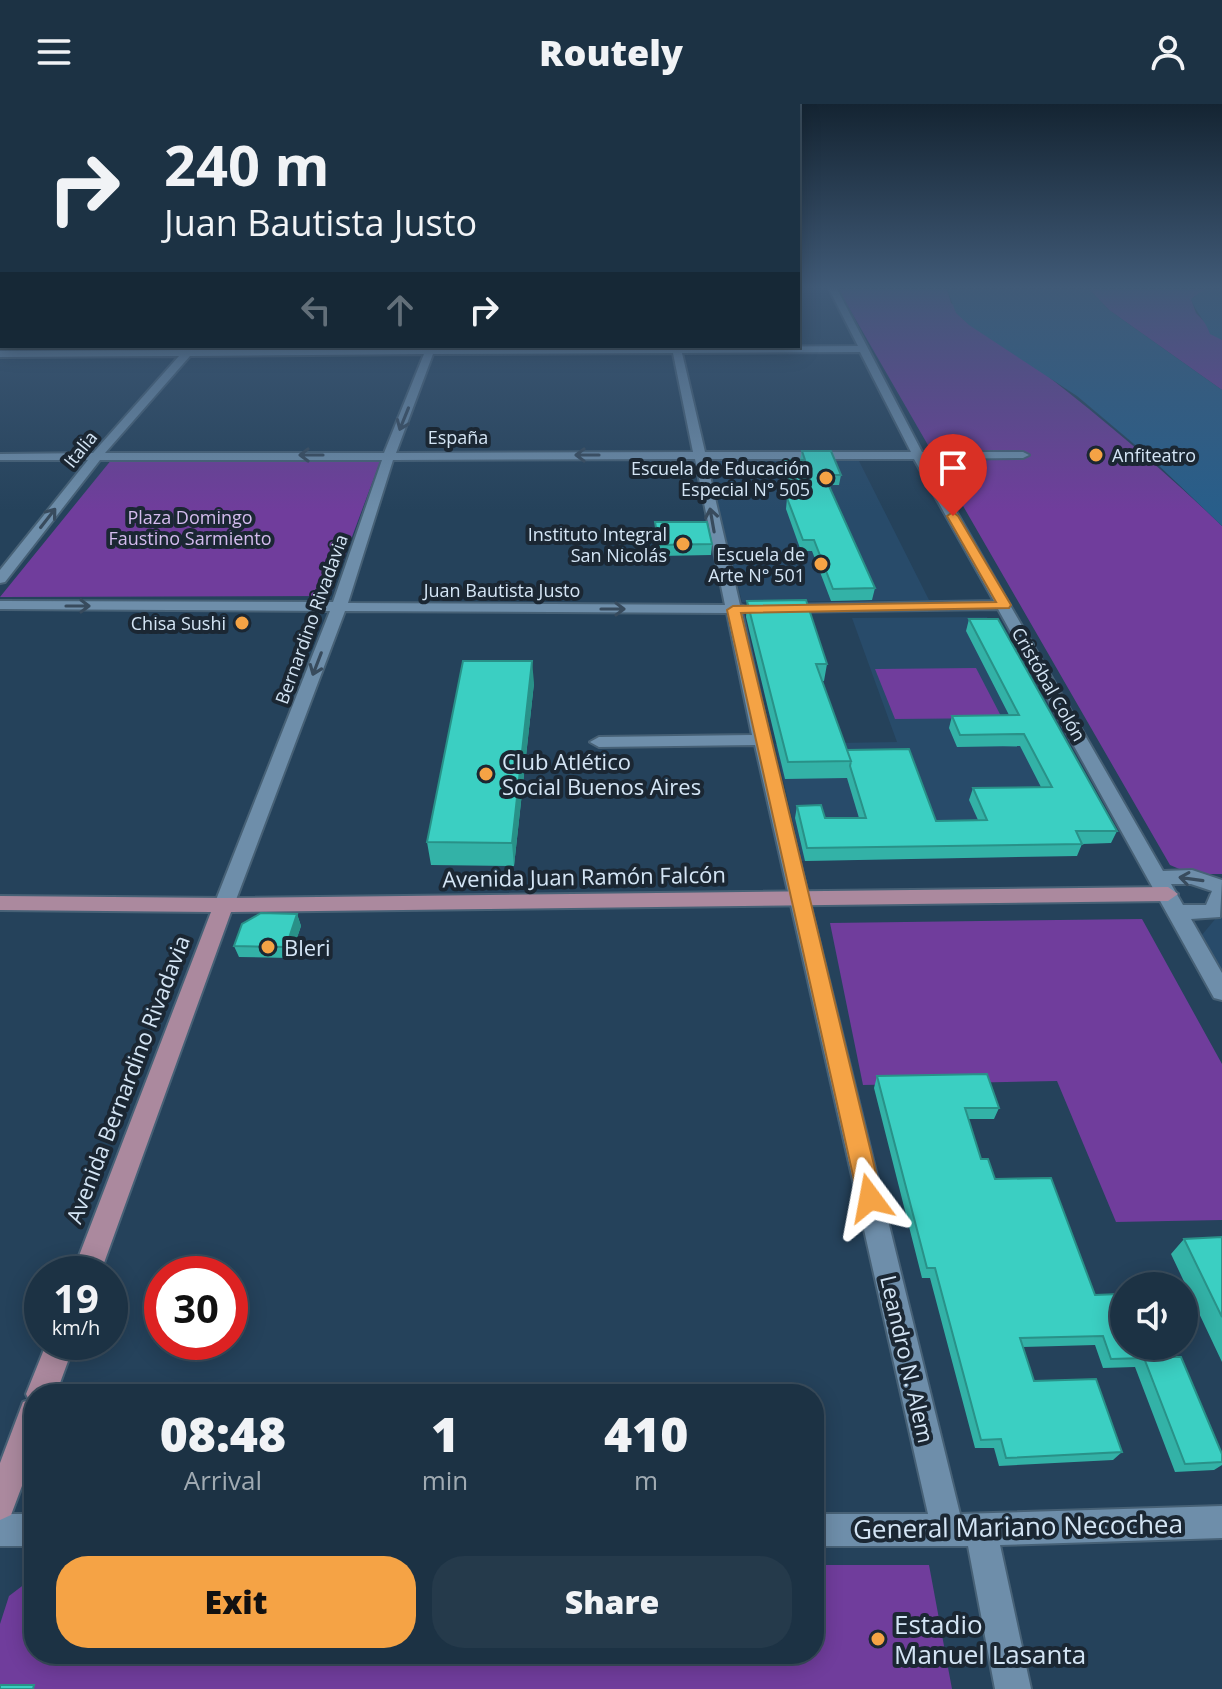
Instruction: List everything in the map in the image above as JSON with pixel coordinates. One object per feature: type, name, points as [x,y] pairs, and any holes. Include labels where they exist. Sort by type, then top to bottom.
[{"type":"main road","name":"Avenida Juan Ramón Falcón","points":[[0,903],[224,905],[799,896],[1169,895]]},
{"type":"main road","name":"Avenida Bernardino Rivadavia","points":[[93,1256],[224,905]]},
{"type":"main road","points":[[45,1384],[54,1360]]},
{"type":"main road","points":[[0,1504],[24,1440]]},
{"type":"street","name":"Italia","points":[[0,579],[97,456],[179,363]]},
{"type":"street","name":"Bernardino Rivadavia","points":[[224,905],[339,607],[389,455],[425,363]]},
{"type":"street","name":"Leandro N. Alem","points":[[679,363],[762,740],[948,1530]]},
{"type":"street","name":"Cristóbal Colón","points":[[872,363],[917,453],[1222,992]]},
{"type":"street","name":"España","points":[[0,457],[1023,455]]},
{"type":"street","name":"Juan Bautista Justo","points":[[0,605],[733,610],[1004,605]]},
{"type":"street","points":[[599,742],[762,740]]},
{"type":"street","points":[[1192,877],[1222,889],[1218,916],[1169,895],[1192,877]]},
{"type":"street","name":"General Mariano Necochea","points":[[824,1530],[948,1530],[1222,1522]]},
{"type":"street","points":[[981,1529],[1013,1689]]},
{"type":"street","points":[[0,1530],[24,1530]]},
{"type":"shaded area","points":[[1027,363],[1184,363],[1222,390],[1222,526],[1153,460],[1077,396]]},
{"type":"shaded area","name":"Escuela de Arte N° 501","points":[[857,457],[929,600],[742,602],[706,459]]},
{"type":"shaded area","points":[[987,617],[1111,843],[1071,844],[1077,856],[802,861],[775,744],[897,742],[852,618]]},
{"type":"shaded area","points":[[1222,911],[1222,974],[1201,936]]},
{"type":"green space","points":[[881,363],[1030,363],[1157,466],[1222,526],[1222,874],[1191,874],[1170,865]]},
{"type":"green space","points":[[1184,363],[1222,363],[1222,390]]},
{"type":"green space","name":"Plaza Domingo Faustino Sarmiento","points":[[112,459],[381,459],[330,596],[0,597]]},
{"type":"green space","points":[[976,668],[1002,718],[895,719],[875,669]]},
{"type":"green space","points":[[1142,919],[1222,1064],[1222,1220],[1116,1222],[1057,1081],[863,1085],[830,923]]},
{"type":"green space","name":"Estadio Manuel Lasanta","points":[[824,1565],[929,1565],[952,1689],[0,1689],[0,1624],[9,1596],[24,1585],[24,1664],[824,1664]]},
{"type":"building","points":[[802,451],[831,451],[841,475],[824,475],[875,588],[833,589],[814,540],[803,540],[787,498],[797,498],[783,460],[805,460]]},
{"type":"building","points":[[655,522],[707,522],[712,544],[659,545]]},
{"type":"building","points":[[806,600],[827,664],[816,664],[851,761],[788,762],[747,601]]},
{"type":"building","points":[[969,619],[998,619],[1117,831],[1076,831],[1082,844],[807,848],[797,806],[821,805],[825,818],[866,818],[847,750],[909,749],[936,821],[987,820],[973,788],[1052,787],[1024,734],[960,735],[952,716],[1019,715]]},
{"type":"building","name":"Club Atlético Social Buenos Aires","points":[[463,661],[532,661],[512,843],[427,842]]},
{"type":"building","points":[[261,913],[297,914],[286,947],[234,946],[242,924]]},
{"type":"building","points":[[987,1074],[999,1108],[965,1108],[981,1159],[988,1159],[995,1179],[1051,1178],[1095,1295],[1110,1294],[1110,1356],[1103,1336],[1020,1338],[1034,1381],[1096,1379],[1122,1452],[1006,1458],[1001,1439],[981,1440],[935,1268],[927,1268],[877,1076]]},
{"type":"building","points":[[1222,1237],[1222,1317],[1184,1239]]},
{"type":"building","points":[[1145,1360],[1182,1360],[1222,1454],[1222,1462],[1185,1464]]},
{"type":"building","points":[[0,1685],[34,1685],[33,1689],[0,1689]]},
{"type":"place","name":"Anfiteatro","points":[[1096,455]]},
{"type":"place","name":"Escuela de Educación Especial N° 505","points":[[826,478]]},
{"type":"place","name":"Instituto Integral San Nicolás","points":[[683,544]]},
{"type":"place","name":"Escuela de Arte N° 501","points":[[821,564]]},
{"type":"place","name":"Chisa Sushi","points":[[242,623]]},
{"type":"place","name":"Club Atlético Social Buenos Aires","points":[[486,774]]},
{"type":"place","name":"Bleri","points":[[268,947]]},
{"type":"place","name":"Estadio Manuel Lasanta","points":[[878,1639]]},
{"type":"route","points":[[870,1198],[733,610],[1004,605],[953,516]]}]
